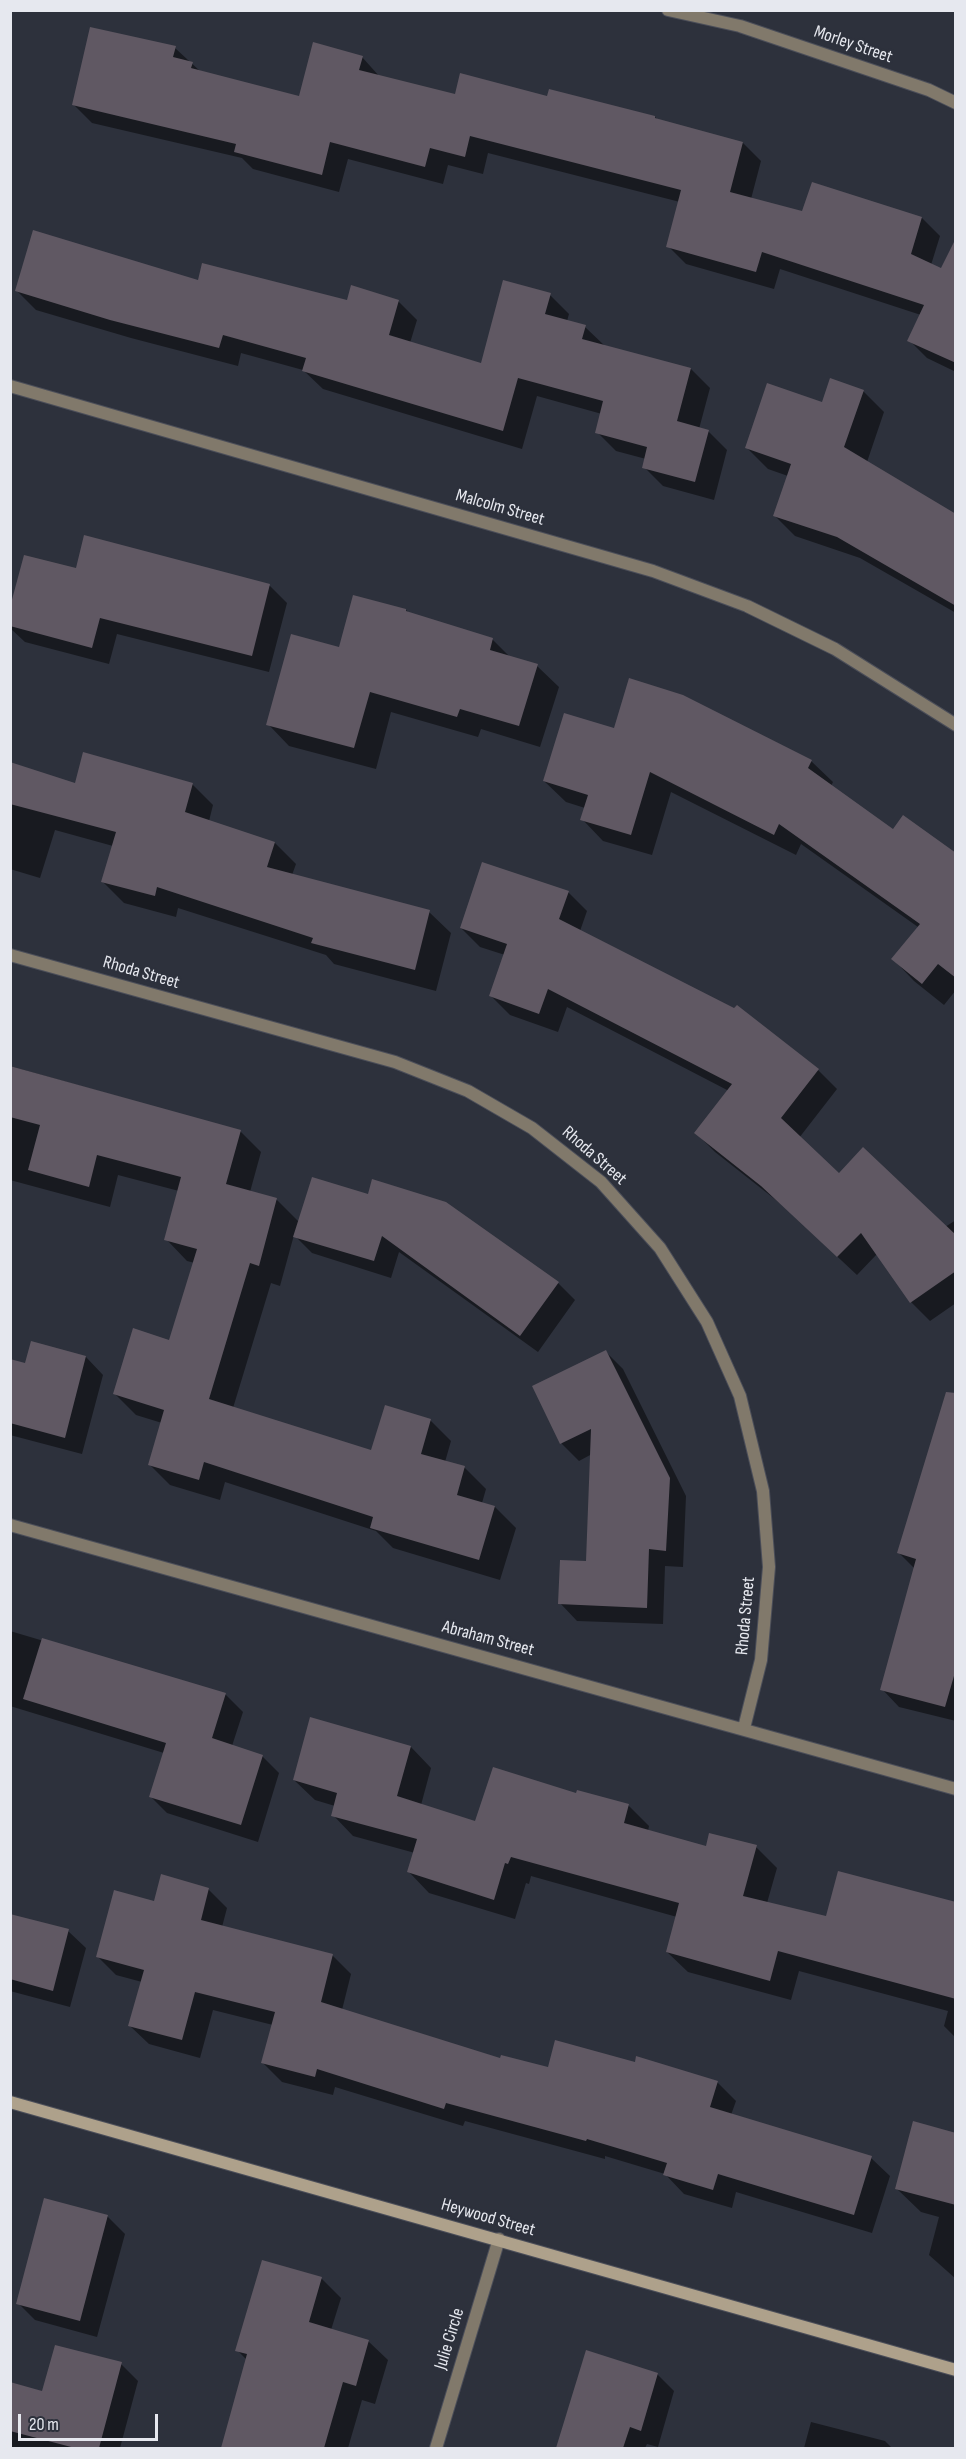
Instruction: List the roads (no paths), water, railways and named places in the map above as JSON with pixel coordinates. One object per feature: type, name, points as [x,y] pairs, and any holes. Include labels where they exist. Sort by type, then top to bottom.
[{"type":"street","name":"Morley Street","points":[[668,10],[740,26],[929,90],[956,103]]},
{"type":"street","name":"Malcolm Street","points":[[10,386],[653,571],[747,606],[835,649],[956,725]]},
{"type":"street","name":"Rhoda Street","points":[[10,955],[395,1062],[468,1091],[523,1123],[601,1182],[660,1248],[707,1322],[740,1396],[763,1491],[769,1567],[761,1660],[744,1728]]},
{"type":"street","name":"Abraham Street","points":[[10,1525],[956,1789]]},
{"type":"street","name":"Heywood Street","points":[[10,2102],[956,2370]]},
{"type":"street","name":"Julie Circle","points":[[436,2448],[499,2239]]}]
